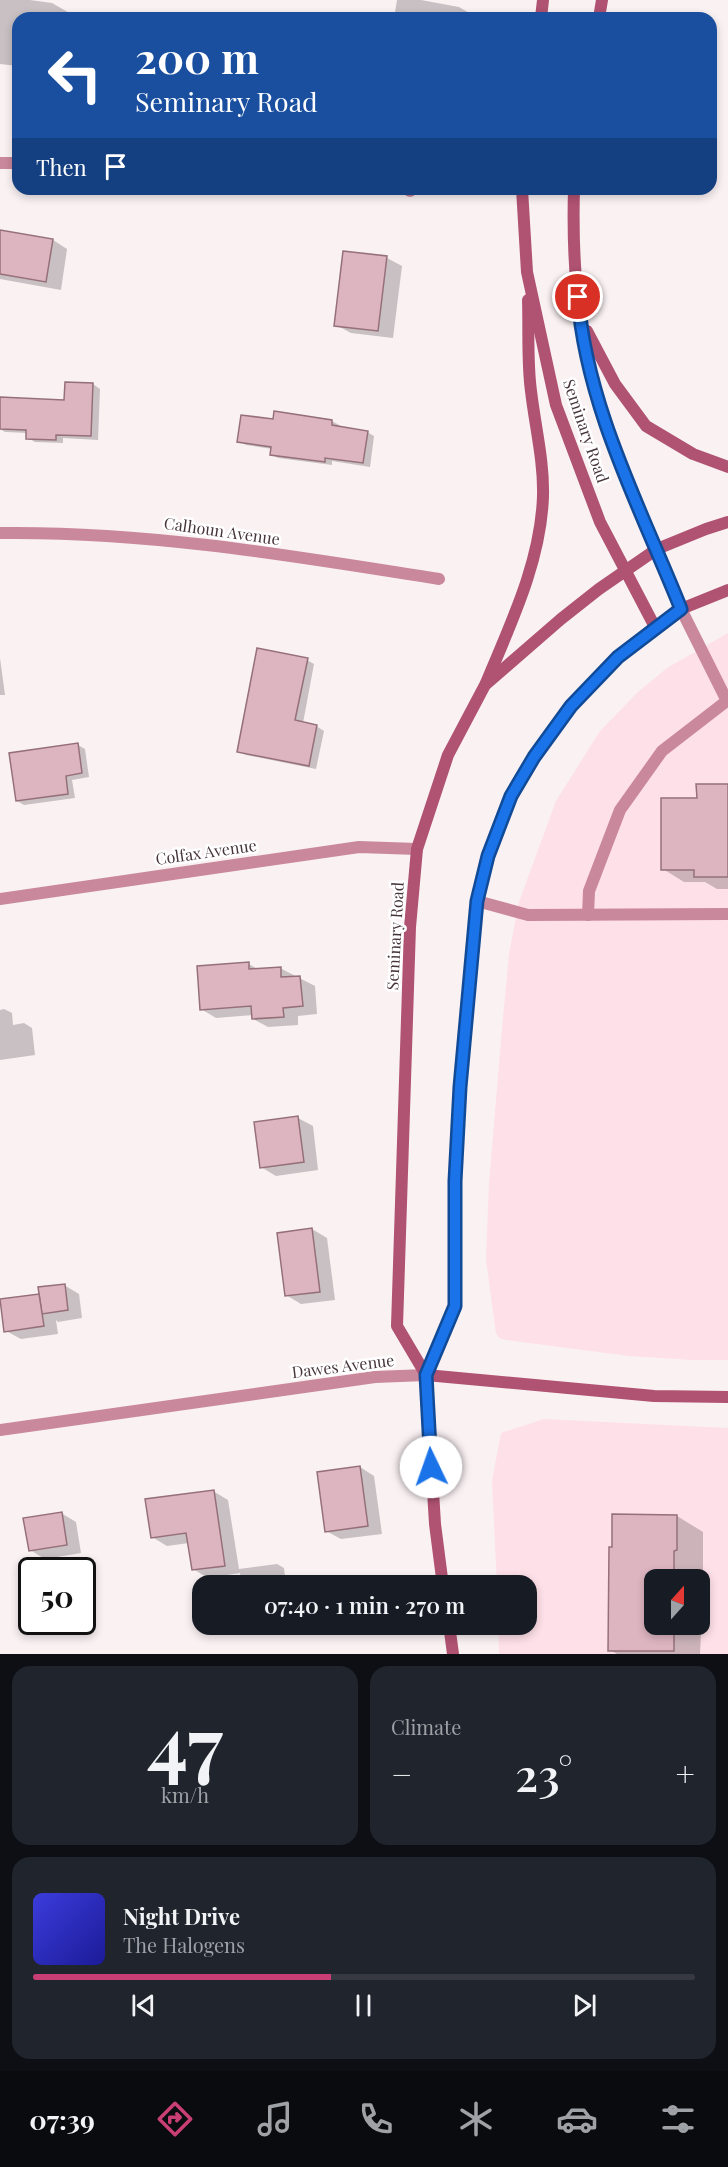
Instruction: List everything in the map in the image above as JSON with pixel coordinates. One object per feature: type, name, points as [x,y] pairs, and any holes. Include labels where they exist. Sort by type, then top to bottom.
[{"type":"main road","name":"Seminary Road","points":[[522,195],[527,272],[556,405],[600,522],[656,629]]},
{"type":"main road","name":"Seminary Road","points":[[442,1575],[435,1524],[426,1375],[455,1306],[456,1146],[461,1076],[477,901],[488,856],[511,796],[534,757],[579,698],[618,657],[681,609],[623,469],[597,396],[579,317],[573,219],[574,195]]},
{"type":"main road","points":[[485,685],[518,608],[536,546],[543,498],[543,470],[530,388],[527,272]]},
{"type":"main road","points":[[579,317],[615,384],[646,426],[693,454],[728,467]]},
{"type":"main road","points":[[657,549],[728,522]]},
{"type":"main road","name":"Seminary Road","points":[[426,1375],[396,1326],[410,927],[417,849],[448,755],[485,685],[561,619],[657,549]]},
{"type":"main road","points":[[681,609],[728,590]]},
{"type":"main road","name":"Dawes Avenue","points":[[426,1375],[654,1396],[728,1397]]},
{"type":"main road","points":[[450,1635],[453,1654]]},
{"type":"street","name":"Calhoun Avenue","points":[[0,533],[101,534],[161,538],[439,579]]},
{"type":"street","points":[[588,915],[589,891],[620,810],[662,751],[728,700],[681,609]]},
{"type":"street","name":"Colfax Avenue","points":[[0,899],[359,847],[417,849]]},
{"type":"street","points":[[477,901],[528,915],[728,915]]},
{"type":"street","name":"Dawes Avenue","points":[[0,1430],[375,1377],[426,1375]]},
{"type":"shaded area","points":[[728,633],[728,1360],[629,1356],[499,1338],[496,1333],[486,1260],[489,1184],[509,954],[519,902],[556,801],[600,731],[638,692],[667,668]]},
{"type":"shaded area","points":[[544,1419],[728,1428],[728,1654],[499,1654],[498,1635],[537,1635],[537,1575],[496,1575],[492,1481],[501,1433]]},
{"type":"building","points":[[0,230],[53,239],[46,282],[0,274]]},
{"type":"building","points":[[343,251],[387,256],[378,331],[334,326]]},
{"type":"building","points":[[65,382],[93,383],[91,436],[56,435],[56,440],[26,439],[26,430],[0,429],[0,397],[64,400]]},
{"type":"building","points":[[274,411],[332,420],[332,425],[368,431],[363,463],[325,458],[325,462],[270,455],[271,447],[237,442],[241,415],[273,419]]},
{"type":"building","points":[[257,648],[308,658],[295,720],[317,725],[309,766],[237,752]]},
{"type":"building","points":[[78,743],[82,773],[66,776],[68,794],[16,801],[9,753]]},
{"type":"building","points":[[696,784],[728,784],[728,877],[694,877],[694,870],[661,870],[661,798],[697,798]]},
{"type":"building","points":[[249,962],[249,969],[281,967],[281,977],[300,976],[303,1006],[283,1008],[284,1017],[252,1019],[251,1006],[200,1010],[197,966]]},
{"type":"building","points":[[298,1116],[304,1162],[260,1168],[254,1122]]},
{"type":"building","points":[[312,1228],[320,1292],[285,1296],[277,1233]]},
{"type":"building","points":[[65,1284],[68,1310],[42,1314],[38,1287]]},
{"type":"building","points":[[39,1294],[44,1326],[4,1332],[0,1299]]},
{"type":"building","points":[[360,1466],[368,1526],[325,1532],[317,1472]]},
{"type":"building","points":[[214,1490],[225,1566],[192,1570],[186,1533],[151,1538],[145,1499]]},
{"type":"building","points":[[62,1512],[67,1545],[29,1551],[23,1518]]},
{"type":"building","points":[[612,1514],[677,1515],[677,1550],[674,1551],[674,1569],[644,1569],[644,1635],[674,1635],[674,1651],[608,1651],[609,1547],[612,1547]]},
{"type":"route","points":[[431,1467],[426,1375],[455,1306],[455,1181],[460,1087],[477,901],[488,856],[511,796],[534,757],[571,706],[618,657],[681,609],[623,469],[597,396],[579,317],[578,297]]}]
